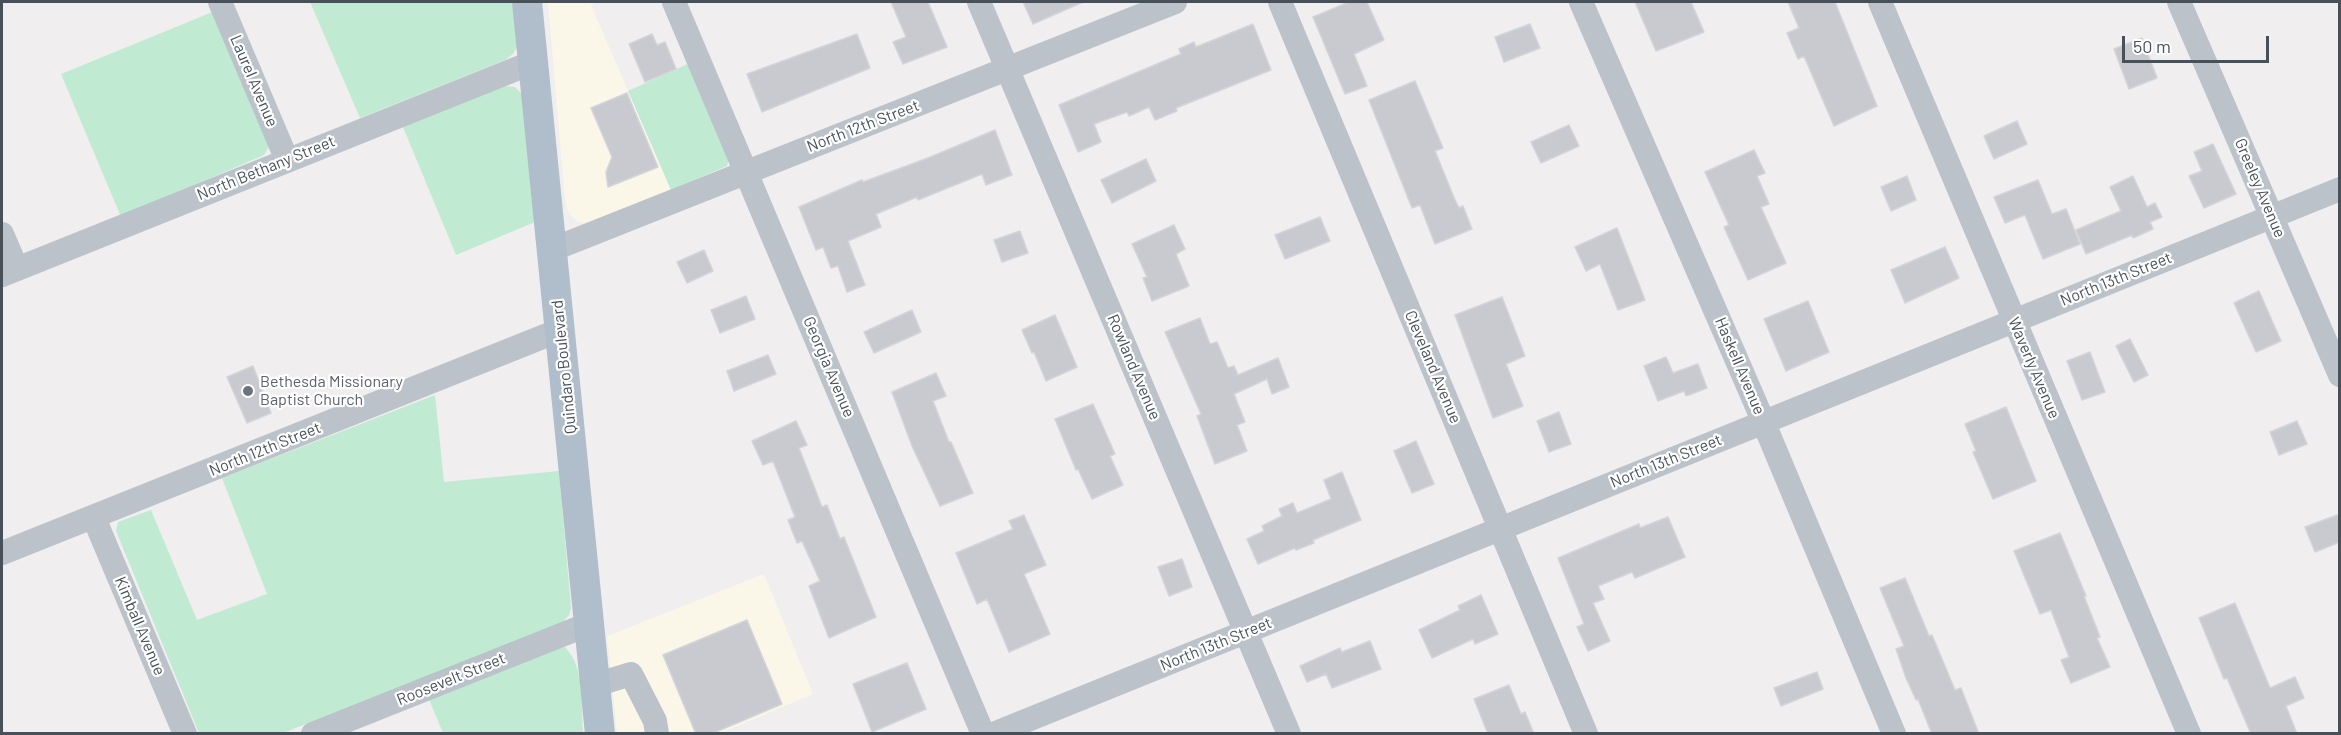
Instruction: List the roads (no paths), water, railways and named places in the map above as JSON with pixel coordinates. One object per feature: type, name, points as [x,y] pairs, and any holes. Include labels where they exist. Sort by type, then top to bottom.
[{"type":"main road","name":"Quindaro Boulevard","points":[[526,2],[600,734]]},
{"type":"street","name":"Laurel Avenue","points":[[220,2],[288,160]]},
{"type":"street","name":"Georgia Avenue","points":[[674,2],[983,734]]},
{"type":"street","name":"Rowland Avenue","points":[[979,2],[1289,734]]},
{"type":"street","name":"North 12th Street","points":[[551,250],[1175,2]]},
{"type":"street","name":"Cleveland Avenue","points":[[1280,2],[1586,734]]},
{"type":"street","name":"Haskell Avenue","points":[[1581,2],[1764,422],[1894,734]]},
{"type":"street","name":"Waverly Avenue","points":[[1880,2],[2189,734]]},
{"type":"street","name":"Greeley Avenue","points":[[2179,2],[2340,375]]},
{"type":"street","name":"North Bethany Street","points":[[9,272],[531,63]]},
{"type":"street","name":"North 13th Street","points":[[993,734],[2340,189]]},
{"type":"street","points":[[2,234],[9,272]]},
{"type":"street","name":"North 12th Street","points":[[2,553],[560,330]]},
{"type":"street","name":"Kimball Avenue","points":[[94,518],[185,734]]},
{"type":"street","name":"Roosevelt Street","points":[[314,734],[589,624]]},
{"type":"street","points":[[595,685],[631,674],[655,721],[657,734]]},
{"type":"place","name":"Bethesda Missionary Baptist Church","points":[[248,391]]}]
